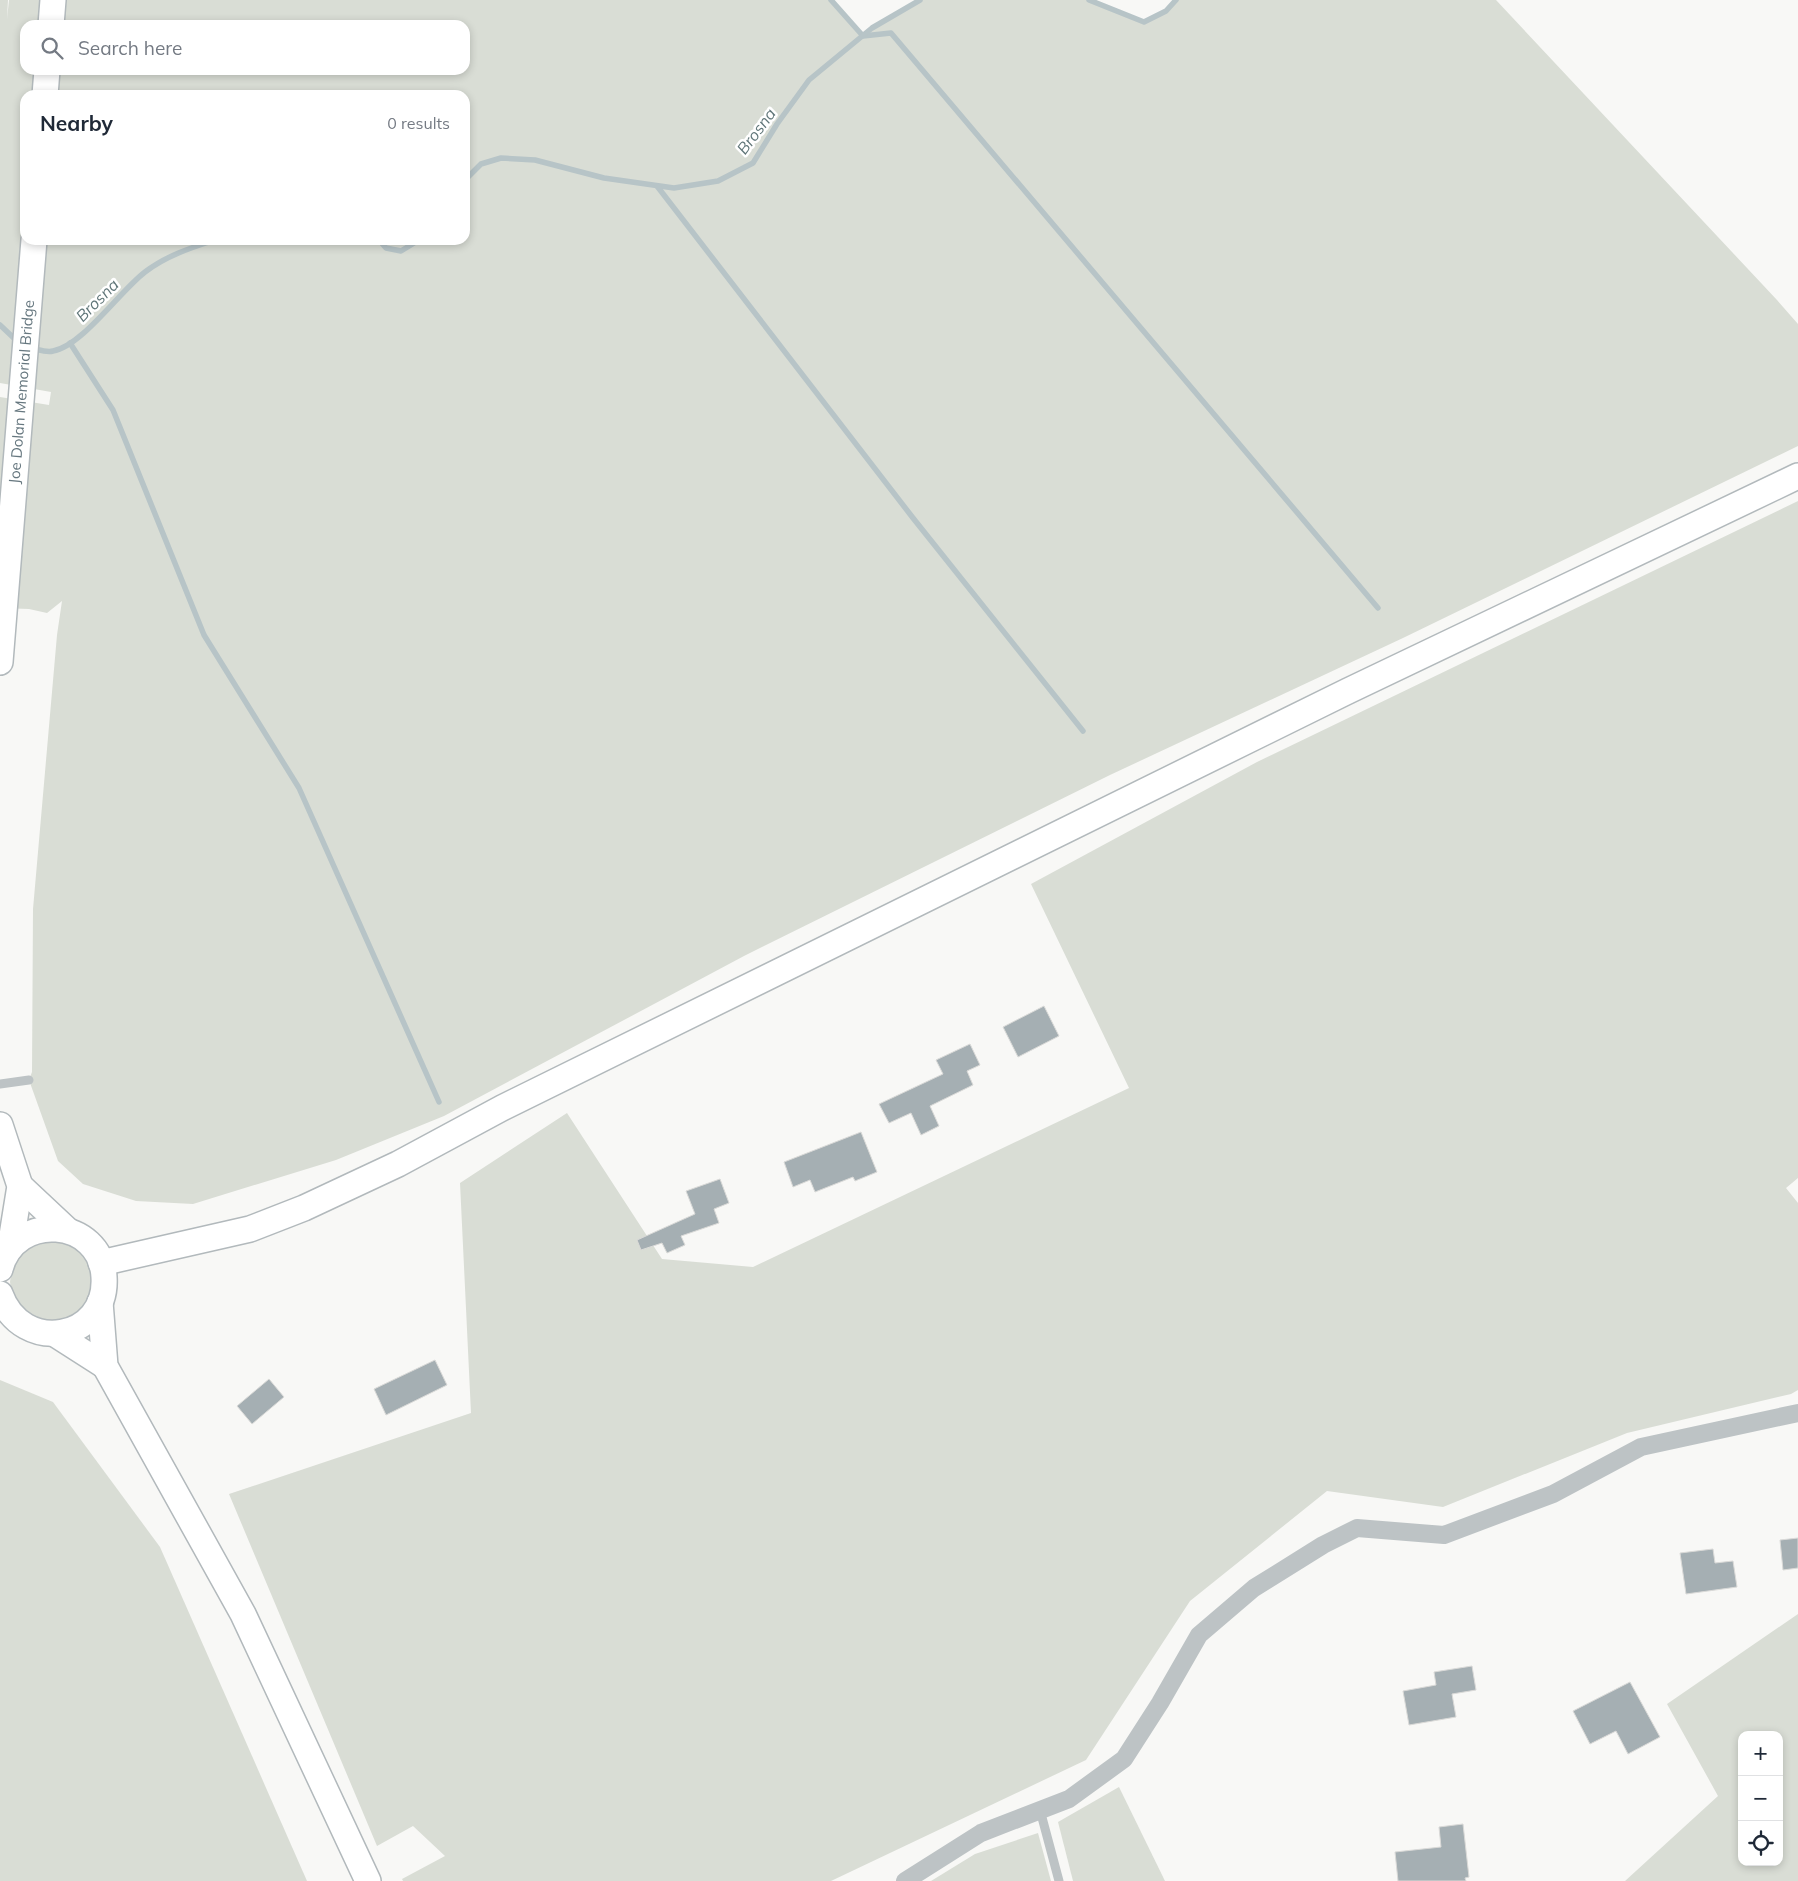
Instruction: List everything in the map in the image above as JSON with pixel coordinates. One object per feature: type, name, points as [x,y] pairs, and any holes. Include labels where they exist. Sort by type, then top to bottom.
[{"type":"street","points":[[51,20],[53,0]]},
{"type":"street","points":[[45,90],[47,75]]},
{"type":"street","name":"Joe Dolan Memorial Bridge","points":[[0,662],[34,245]]},
{"type":"street","points":[[101,1263],[250,1229],[304,1208],[398,1164],[502,1108],[1348,691],[1798,476]]},
{"type":"street","points":[[0,1126],[20,1186],[67,1230]]},
{"type":"street","points":[[5,1258],[20,1186]]},
{"type":"street","points":[[1,1302],[13,1318],[25,1327],[39,1332],[55,1334],[70,1330],[84,1323],[93,1314],[100,1302],[104,1289],[101,1263],[93,1248],[82,1237],[67,1230],[51,1228],[35,1230],[21,1237],[5,1258]]},
{"type":"street","points":[[100,1302],[105,1366],[243,1614],[368,1881]]},
{"type":"street","points":[[55,1334],[105,1366]]},
{"type":"street","points":[[905,1881],[981,1833],[1069,1799],[1124,1760],[1160,1703],[1199,1635],[1254,1588],[1323,1545],[1357,1528],[1444,1535],[1553,1494],[1642,1447],[1798,1413]]},
{"type":"lane","points":[[0,1084],[29,1080]]},
{"type":"lane","points":[[1040,1810],[1059,1881]]},
{"type":"shaded area","points":[[0,0],[8,0],[7,19],[9,0],[831,0],[863,36],[920,0],[1089,0],[1144,22],[1166,11],[1176,0],[1496,0],[1798,324],[1798,446],[1403,638],[1110,775],[744,956],[444,1116],[336,1160],[193,1204],[136,1201],[83,1184],[58,1161],[29,1080],[32,1072],[33,909],[57,635],[62,601],[47,613],[29,609],[0,608],[0,397],[49,405],[51,392],[0,383]]},
{"type":"shaded area","points":[[1798,501],[1798,1178],[1786,1188],[1798,1203],[1798,1390],[1791,1394],[1627,1433],[1443,1507],[1327,1491],[1190,1601],[1086,1760],[831,1881],[403,1881],[402,1879],[445,1856],[413,1826],[377,1846],[229,1494],[471,1413],[460,1183],[567,1113],[662,1259],[753,1267],[1129,1088],[1031,884],[1257,762]]},
{"type":"shaded area","points":[[57,1238],[81,1249],[95,1272],[91,1299],[73,1318],[46,1323],[21,1309],[13,1297],[10,1282],[12,1268],[19,1255],[29,1245]]},
{"type":"shaded area","points":[[0,1380],[53,1402],[160,1547],[307,1881],[0,1881]]},
{"type":"shaded area","points":[[1798,1614],[1798,1881],[1625,1881],[1718,1796],[1667,1704]]},
{"type":"shaded area","points":[[1119,1787],[1165,1881],[1073,1881],[1058,1822]]},
{"type":"shaded area","points":[[1038,1833],[1051,1881],[931,1881],[975,1854]]},
{"type":"building","points":[[1044,1006],[1059,1036],[1018,1057],[1003,1027]]},
{"type":"building","points":[[970,1044],[980,1065],[967,1071],[973,1085],[930,1106],[939,1126],[921,1135],[911,1113],[889,1123],[879,1104],[943,1074],[936,1060]]},
{"type":"building","points":[[861,1132],[877,1172],[855,1181],[853,1177],[815,1192],[810,1180],[793,1187],[784,1162]]},
{"type":"building","points":[[720,1179],[729,1203],[714,1209],[719,1223],[681,1236],[685,1245],[667,1253],[662,1243],[641,1250],[637,1240],[695,1214],[686,1191]]},
{"type":"building","points":[[435,1360],[447,1385],[386,1415],[374,1389]]},
{"type":"building","points":[[269,1379],[284,1397],[252,1424],[237,1406]]},
{"type":"building","points":[[1798,1538],[1798,1568],[1783,1570],[1780,1540]]},
{"type":"building","points":[[1713,1549],[1715,1563],[1733,1561],[1737,1587],[1686,1594],[1680,1553]]},
{"type":"building","points":[[1472,1666],[1476,1690],[1452,1694],[1456,1717],[1409,1725],[1403,1691],[1436,1685],[1434,1672]]},
{"type":"building","points":[[1630,1682],[1660,1737],[1628,1754],[1616,1731],[1590,1744],[1573,1711]]},
{"type":"building","points":[[1463,1824],[1469,1877],[1465,1878],[1466,1881],[1398,1881],[1395,1852],[1441,1847],[1439,1827]]},
{"type":"waterway","points":[[831,0],[863,36],[891,33],[1378,608]]},
{"type":"waterway","name":"Brosna","points":[[470,175],[481,164],[501,158],[535,160],[604,178],[674,188],[718,181],[753,163],[777,124],[809,80],[872,28],[920,0]]},
{"type":"waterway","name":"Brosna","points":[[1089,0],[1144,22],[1166,11],[1176,0]]},
{"type":"waterway","points":[[657,186],[913,518],[1083,731]]},
{"type":"waterway","name":"Brosna","points":[[30,348],[53,351],[64,347],[88,329],[145,272],[170,257],[199,245]]},
{"type":"waterway","name":"Brosna","points":[[383,245],[386,248],[401,251],[411,245]]},
{"type":"waterway","name":"Brosna","points":[[0,325],[18,342]]},
{"type":"waterway","points":[[70,343],[113,410],[204,635],[299,788],[439,1102]]}]
